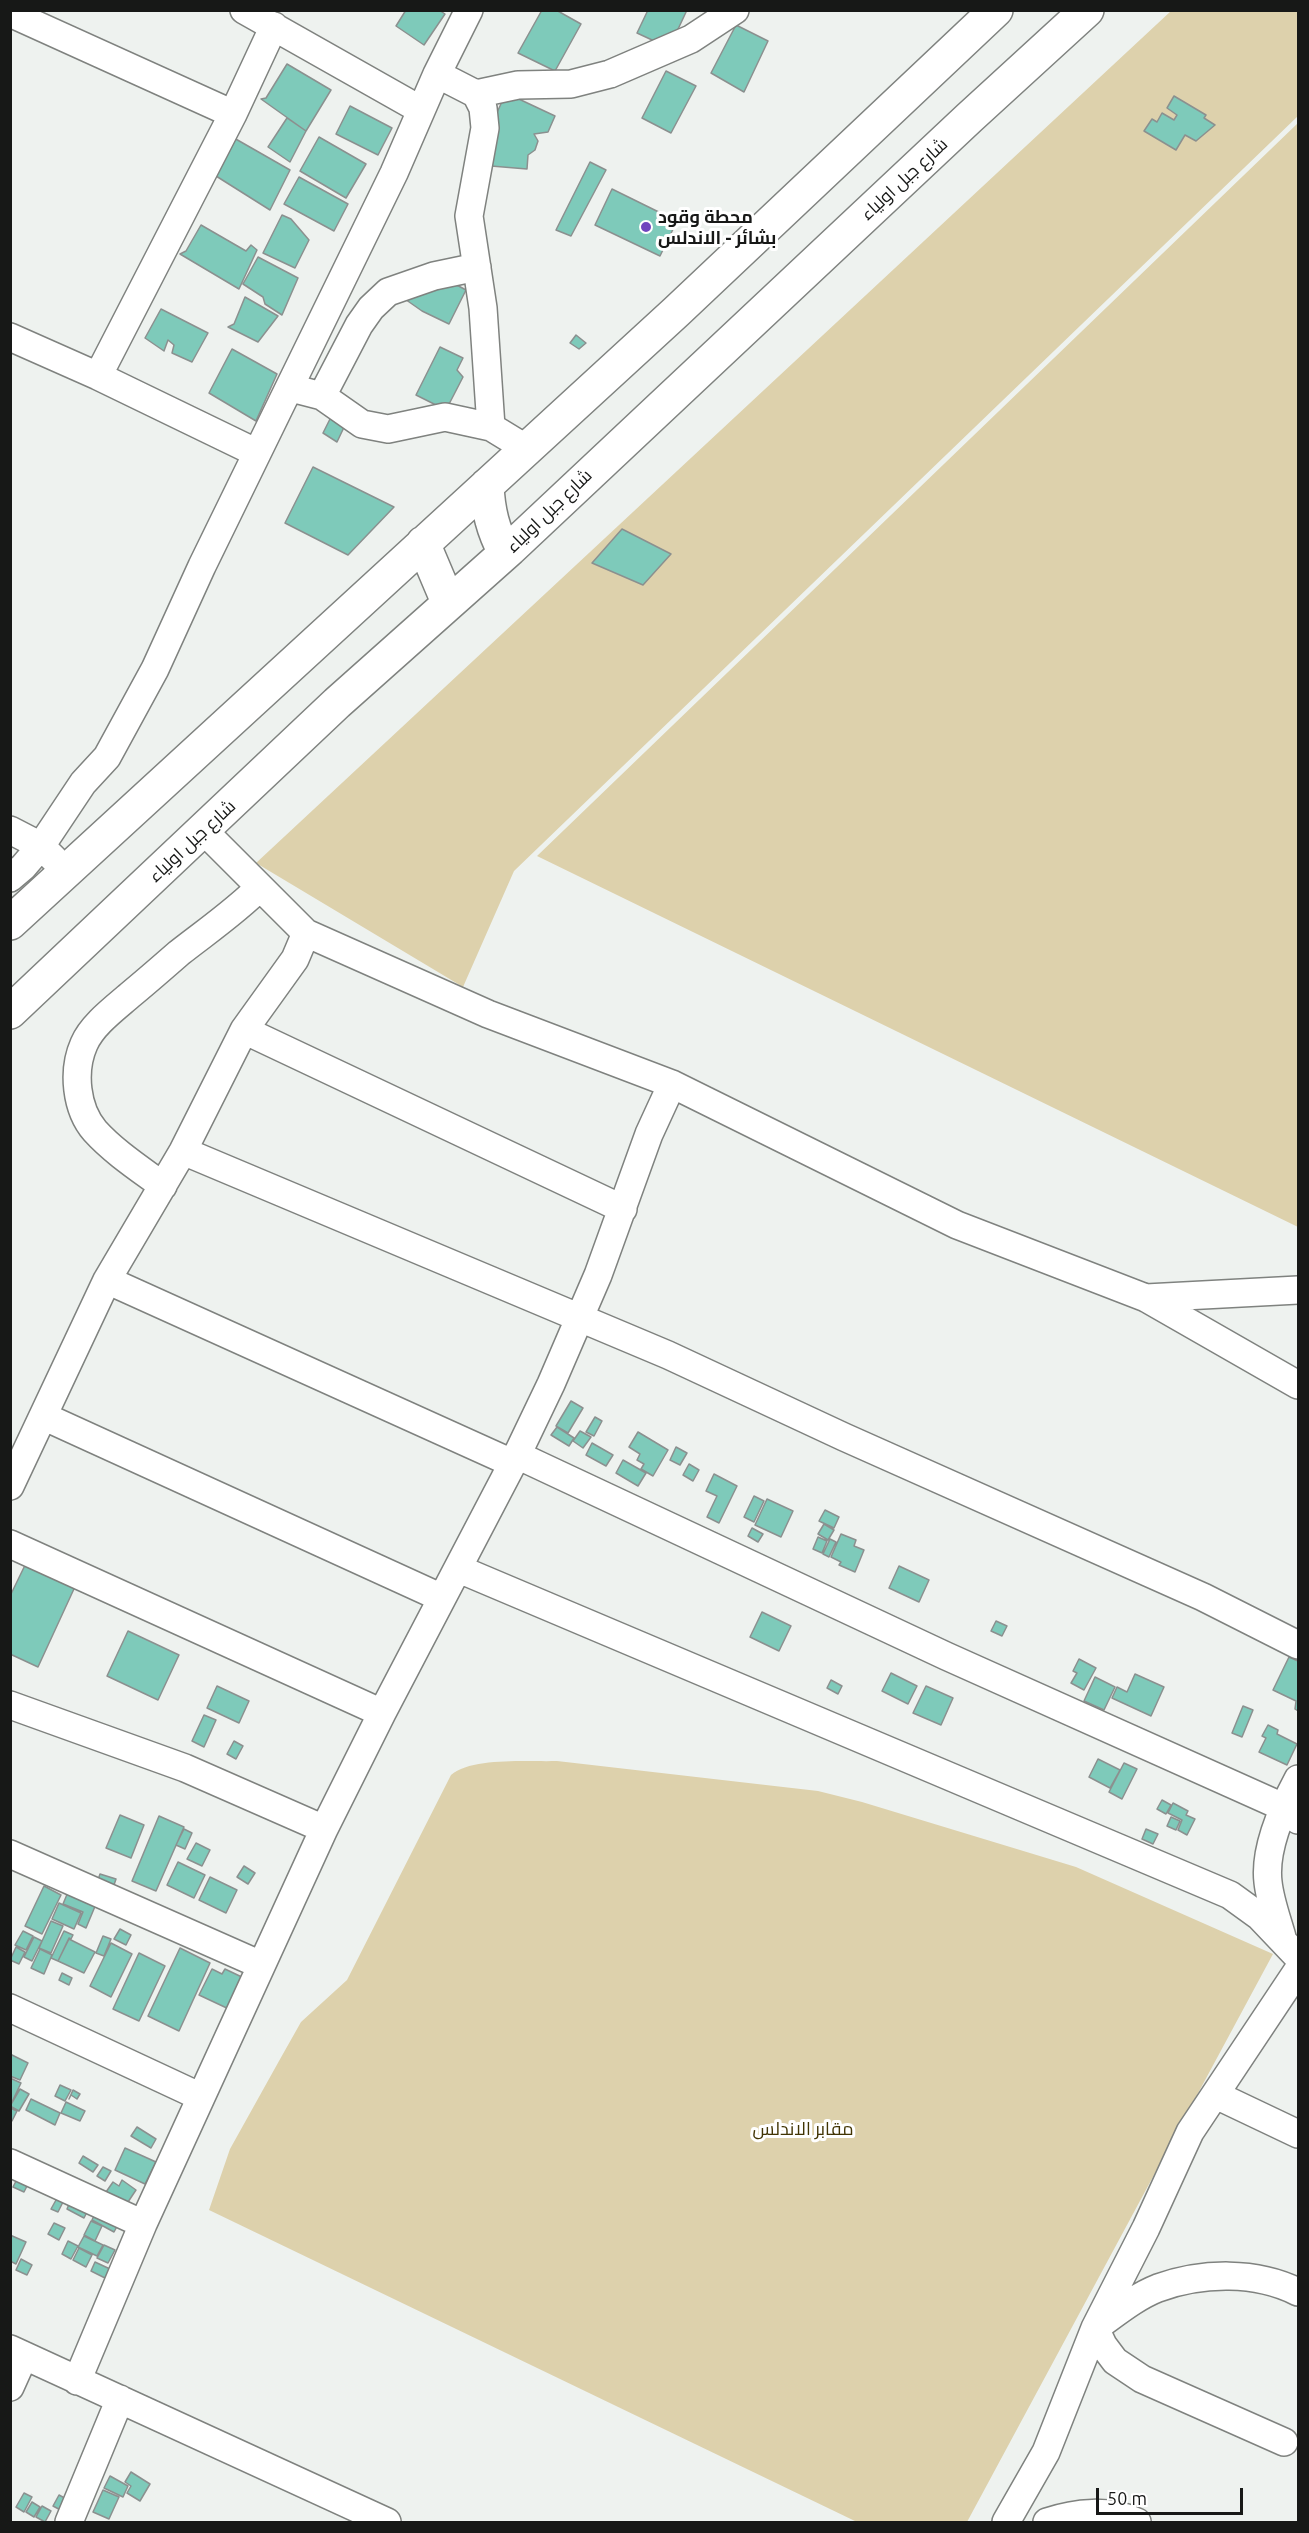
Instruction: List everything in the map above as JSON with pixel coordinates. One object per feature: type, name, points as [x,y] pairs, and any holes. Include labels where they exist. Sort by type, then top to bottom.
[{"type":"highway","points":[[10,923],[527,449],[996,10]]},
{"type":"highway","name":"شارع جبل اولياء","points":[[10,1012],[337,703],[505,553],[1087,10]]},
{"type":"highway","points":[[487,485],[488,508],[493,530],[505,553]]},
{"type":"highway","points":[[423,543],[448,602]]},
{"type":"street","points":[[244,10],[421,110]]},
{"type":"street","points":[[10,878],[41,846],[83,783],[107,757],[155,669],[257,453],[291,388],[394,173],[437,74],[470,10]]},
{"type":"street","points":[[437,74],[476,93],[518,85],[571,84],[610,75],[691,39],[735,10]]},
{"type":"street","points":[[10,13],[232,114]]},
{"type":"street","points":[[98,376],[232,114],[274,26]]},
{"type":"street","points":[[476,93],[483,108],[485,128],[469,216],[483,308],[491,427]]},
{"type":"street","points":[[322,396],[359,325],[371,308],[388,291],[434,276],[477,267]]},
{"type":"street","points":[[10,337],[98,376],[257,453]]},
{"type":"street","points":[[291,388],[322,396],[362,424],[388,429],[445,417],[491,427],[527,449]]},
{"type":"street","points":[[10,830],[41,846],[67,872]]},
{"type":"street","points":[[204,831],[306,933],[488,1014],[672,1084],[957,1225],[1146,1298],[1299,1385]]},
{"type":"street","points":[[163,1185],[138,1168],[94,1130],[78,1090],[77,1074],[83,1045],[109,1014],[180,953],[236,911],[260,887]]},
{"type":"street","points":[[10,1486],[107,1280],[183,1150],[244,1030],[296,959],[306,933]]},
{"type":"street","points":[[244,1030],[623,1209]]},
{"type":"street","points":[[77,2380],[143,2223],[324,1829],[382,1713],[459,1569],[581,1318],[649,1134],[672,1084]]},
{"type":"street","points":[[183,1150],[581,1318],[1203,1597],[1299,1645]]},
{"type":"street","points":[[107,1280],[514,1459],[1291,1814]]},
{"type":"street","points":[[1146,1298],[1299,1290]]},
{"type":"street","points":[[43,1416],[442,1598]]},
{"type":"street","points":[[10,1544],[382,1713]]},
{"type":"street","points":[[459,1569],[1230,1895],[1259,1916],[1292,1951]]},
{"type":"street","points":[[10,1705],[185,1768],[324,1829]]},
{"type":"street","points":[[1292,1951],[1272,1901],[1267,1863],[1291,1814],[1299,1779]]},
{"type":"street","points":[[10,1854],[261,1965]]},
{"type":"street","points":[[1006,2523],[1046,2452],[1095,2328],[1146,2228],[1190,2132],[1299,1970]]},
{"type":"street","points":[[10,2008],[201,2097]]},
{"type":"street","points":[[1216,2095],[1299,2134]]},
{"type":"street","points":[[10,2163],[143,2223]]},
{"type":"street","points":[[1095,2328],[1134,2301],[1158,2288],[1189,2280],[1229,2275],[1281,2283],[1299,2292]]},
{"type":"street","points":[[1095,2328],[1114,2361],[1142,2379],[1284,2442]]},
{"type":"street","points":[[10,2388],[17,2352],[387,2523]]},
{"type":"street","points":[[69,2523],[120,2399]]},
{"type":"street","points":[[1047,2523],[1094,2513],[1110,2513],[1137,2523]]},
{"type":"green space","points":[[1171,11],[1298,11],[1298,116],[514,871],[463,987],[256,863]]},
{"type":"green space","points":[[1298,123],[1298,1227],[537,856]]},
{"type":"green space","name":"مقابر الاندلس","points":[[557,1761],[818,1791],[862,1802],[1076,1867],[1273,1954],[967,2522],[857,2522],[209,2210],[230,2149],[301,2022],[347,1980],[451,1775],[460,1769],[486,1763]]},
{"type":"building","points":[[406,10],[439,10],[445,14],[424,45],[396,26]]},
{"type":"building","points":[[542,10],[556,10],[581,24],[555,71],[518,53]]},
{"type":"building","points":[[648,10],[687,10],[672,42],[665,46],[637,33]]},
{"type":"building","points":[[736,25],[768,41],[744,92],[711,73]]},
{"type":"building","points":[[287,64],[331,90],[306,131],[261,99],[266,98]]},
{"type":"building","points":[[666,71],[696,86],[671,133],[642,118]]},
{"type":"building","points":[[506,93],[555,116],[548,132],[534,134],[538,141],[535,150],[528,155],[527,169],[491,166],[494,119]]},
{"type":"building","points":[[1174,96],[1206,115],[1204,118],[1215,125],[1196,141],[1185,135],[1176,150],[1144,131],[1152,119],[1157,122],[1162,113],[1174,120],[1177,115],[1167,108]]},
{"type":"building","points":[[350,106],[392,128],[378,155],[336,134]]},
{"type":"building","points":[[287,118],[306,131],[290,162],[268,147]]},
{"type":"building","points":[[319,137],[366,164],[346,198],[300,171]]},
{"type":"building","points":[[234,138],[290,170],[270,210],[216,176]]},
{"type":"building","points":[[590,162],[606,170],[571,236],[556,230]]},
{"type":"building","points":[[299,177],[348,204],[334,231],[284,204]]},
{"type":"building","points":[[612,189],[677,221],[660,256],[595,225]]},
{"type":"building","points":[[282,215],[291,219],[309,240],[295,268],[263,253]]},
{"type":"building","points":[[201,225],[246,251],[251,245],[257,250],[239,289],[180,254],[186,251]]},
{"type":"building","points":[[258,257],[298,278],[282,315],[265,304],[263,297],[243,284]]},
{"type":"building","points":[[442,277],[466,290],[449,324],[422,311],[392,290]]},
{"type":"building","points":[[245,297],[278,316],[258,342],[228,327],[234,324]]},
{"type":"building","points":[[161,309],[208,333],[192,362],[172,353],[174,345],[168,340],[164,351],[145,338]]},
{"type":"building","points":[[576,335],[586,343],[579,349],[570,343]]},
{"type":"building","points":[[440,347],[463,358],[457,370],[463,377],[446,410],[416,395]]},
{"type":"building","points":[[232,349],[277,374],[256,421],[209,393]]},
{"type":"building","points":[[334,411],[347,421],[337,442],[323,433]]},
{"type":"building","points":[[313,467],[394,507],[348,555],[285,523]]},
{"type":"building","points":[[622,529],[671,554],[643,585],[592,563]]},
{"type":"building","points":[[571,1401],[583,1408],[568,1433],[556,1426]]},
{"type":"building","points":[[595,1417],[602,1421],[594,1436],[586,1432]]},
{"type":"building","points":[[557,1427],[574,1438],[569,1446],[551,1435]]},
{"type":"building","points":[[580,1431],[591,1437],[583,1448],[573,1441]]},
{"type":"building","points":[[638,1432],[668,1450],[653,1476],[641,1469],[644,1464],[637,1460],[640,1454],[629,1447]]},
{"type":"building","points":[[592,1443],[613,1455],[606,1466],[586,1455]]},
{"type":"building","points":[[676,1447],[687,1453],[680,1465],[670,1460]]},
{"type":"building","points":[[623,1460],[646,1473],[638,1486],[616,1473]]},
{"type":"building","points":[[689,1464],[699,1470],[693,1481],[683,1475]]},
{"type":"building","points":[[714,1474],[737,1486],[719,1523],[707,1517],[717,1496],[706,1491]]},
{"type":"building","points":[[754,1496],[764,1501],[754,1522],[744,1517]]},
{"type":"building","points":[[767,1499],[793,1511],[781,1537],[755,1525]]},
{"type":"building","points":[[825,1510],[839,1517],[834,1528],[819,1521]]},
{"type":"building","points":[[824,1524],[834,1530],[828,1540],[818,1534]]},
{"type":"building","points":[[752,1528],[763,1534],[758,1542],[748,1536]]},
{"type":"building","points":[[841,1534],[856,1540],[854,1546],[864,1550],[855,1572],[839,1565],[841,1562],[831,1557]]},
{"type":"building","points":[[818,1537],[827,1541],[822,1553],[813,1549]]},
{"type":"building","points":[[830,1539],[836,1542],[829,1557],[823,1554]]},
{"type":"building","points":[[30,1555],[79,1578],[38,1667],[10,1654],[10,1596]]},
{"type":"building","points":[[899,1566],[929,1580],[919,1602],[889,1588]]},
{"type":"building","points":[[762,1612],[791,1626],[779,1651],[750,1637]]},
{"type":"building","points":[[996,1621],[1007,1626],[1002,1636],[991,1631]]},
{"type":"building","points":[[128,1631],[179,1655],[158,1700],[107,1676]]},
{"type":"building","points":[[1289,1657],[1298,1661],[1298,1711],[1295,1709],[1296,1701],[1273,1690]]},
{"type":"building","points":[[1079,1659],[1096,1668],[1084,1690],[1071,1683],[1077,1673],[1073,1671]]},
{"type":"building","points":[[891,1673],[917,1686],[908,1704],[882,1691]]},
{"type":"building","points":[[1135,1674],[1164,1687],[1151,1716],[1112,1698],[1117,1687],[1127,1692]]},
{"type":"building","points":[[1095,1677],[1115,1687],[1104,1710],[1084,1701]]},
{"type":"building","points":[[831,1680],[842,1686],[838,1694],[827,1688]]},
{"type":"building","points":[[217,1686],[249,1701],[239,1723],[207,1708]]},
{"type":"building","points":[[926,1686],[953,1698],[941,1725],[913,1713]]},
{"type":"building","points":[[1243,1706],[1253,1710],[1242,1737],[1232,1733]]},
{"type":"building","points":[[204,1715],[216,1720],[204,1747],[192,1741]]},
{"type":"building","points":[[1268,1725],[1278,1730],[1277,1734],[1297,1744],[1287,1765],[1259,1752],[1266,1738],[1262,1736]]},
{"type":"building","points":[[234,1741],[243,1746],[236,1759],[227,1754]]},
{"type":"building","points":[[1098,1759],[1120,1770],[1110,1788],[1089,1777]]},
{"type":"building","points":[[1124,1763],[1137,1769],[1122,1799],[1109,1792]]},
{"type":"building","points":[[1162,1800],[1171,1805],[1166,1814],[1157,1809]]},
{"type":"building","points":[[1173,1803],[1188,1811],[1186,1815],[1195,1819],[1187,1835],[1178,1830],[1182,1820],[1168,1813]]},
{"type":"building","points":[[120,1815],[144,1825],[131,1858],[106,1848]]},
{"type":"building","points":[[159,1816],[184,1827],[156,1891],[132,1881]]},
{"type":"building","points":[[1171,1817],[1180,1821],[1176,1830],[1167,1826]]},
{"type":"building","points":[[184,1829],[192,1833],[185,1849],[176,1845]]},
{"type":"building","points":[[1146,1829],[1158,1834],[1153,1844],[1142,1839]]},
{"type":"building","points":[[196,1843],[210,1850],[202,1866],[187,1859]]},
{"type":"building","points":[[178,1862],[205,1875],[194,1898],[167,1885]]},
{"type":"building","points":[[244,1866],[255,1873],[248,1884],[237,1877]]},
{"type":"building","points":[[100,1874],[116,1879],[112,1891],[96,1886]]},
{"type":"building","points":[[210,1877],[237,1890],[226,1913],[199,1900]]},
{"type":"building","points":[[44,1886],[61,1895],[42,1934],[25,1926]]},
{"type":"building","points":[[68,1892],[96,1904],[86,1928],[78,1924],[83,1912],[63,1904]]},
{"type":"building","points":[[59,1903],[81,1913],[74,1929],[52,1919]]},
{"type":"building","points":[[51,1921],[63,1926],[51,1953],[39,1948]]},
{"type":"building","points":[[120,1929],[131,1935],[126,1945],[114,1939]]},
{"type":"building","points":[[23,1931],[33,1936],[26,1950],[15,1945]]},
{"type":"building","points":[[64,1931],[73,1935],[71,1939],[69,1938],[58,1961],[51,1958]]},
{"type":"building","points":[[103,1936],[111,1939],[104,1956],[96,1953]]},
{"type":"building","points":[[34,1937],[42,1941],[32,1961],[24,1957]]},
{"type":"building","points":[[69,1939],[95,1952],[84,1973],[58,1961]]},
{"type":"building","points":[[111,1943],[132,1954],[111,1997],[90,1986]]},
{"type":"building","points":[[16,1947],[25,1952],[19,1964],[10,1960]]},
{"type":"building","points":[[180,1948],[210,1963],[179,2031],[148,2016]]},
{"type":"building","points":[[40,1949],[52,1955],[44,1974],[31,1968]]},
{"type":"building","points":[[139,1953],[165,1966],[139,2021],[113,2009]]},
{"type":"building","points":[[212,1969],[222,1974],[225,1969],[246,1979],[231,2010],[199,1995]]},
{"type":"building","points":[[62,1973],[72,1978],[69,1985],[59,1980]]},
{"type":"building","points":[[10,2054],[28,2063],[20,2080],[10,2076]]},
{"type":"building","points":[[10,2078],[21,2083],[11,2104],[10,2104]]},
{"type":"building","points":[[60,2085],[71,2090],[65,2101],[55,2096]]},
{"type":"building","points":[[20,2089],[29,2094],[19,2111],[10,2106]]},
{"type":"building","points":[[73,2090],[80,2094],[77,2099],[71,2095],[69,2099]]},
{"type":"building","points":[[31,2099],[60,2113],[55,2125],[26,2110]]},
{"type":"building","points":[[66,2102],[85,2111],[80,2121],[61,2113]]},
{"type":"building","points":[[10,2108],[17,2111],[12,2121],[10,2120]]},
{"type":"building","points":[[137,2127],[156,2139],[151,2148],[131,2136]]},
{"type":"building","points":[[125,2148],[156,2162],[145,2184],[115,2170]]},
{"type":"building","points":[[83,2156],[98,2165],[93,2172],[79,2163]]},
{"type":"building","points":[[103,2167],[111,2171],[105,2181],[97,2176]]},
{"type":"building","points":[[19,2175],[30,2180],[24,2192],[13,2187]]},
{"type":"building","points":[[122,2180],[136,2190],[126,2205],[106,2192],[113,2182],[119,2186]]},
{"type":"building","points":[[61,2191],[71,2196],[67,2204],[63,2202],[58,2212],[51,2209]]},
{"type":"building","points":[[72,2197],[90,2206],[84,2218],[67,2209]]},
{"type":"building","points":[[98,2207],[121,2219],[114,2232],[92,2220]]},
{"type":"building","points":[[91,2221],[102,2226],[95,2241],[84,2235]]},
{"type":"building","points":[[54,2223],[65,2228],[59,2240],[48,2234]]},
{"type":"building","points":[[10,2235],[26,2242],[16,2264],[10,2261]]},
{"type":"building","points":[[84,2236],[103,2245],[97,2256],[78,2247]]},
{"type":"building","points":[[68,2241],[78,2246],[71,2259],[62,2254]]},
{"type":"building","points":[[104,2245],[115,2250],[108,2263],[97,2258]]},
{"type":"building","points":[[79,2248],[92,2255],[86,2267],[73,2260]]},
{"type":"building","points":[[21,2259],[32,2265],[27,2275],[16,2270]]},
{"type":"building","points":[[95,2262],[110,2269],[105,2278],[91,2271]]},
{"type":"building","points":[[131,2472],[150,2484],[140,2501],[127,2493],[131,2486],[125,2482]]},
{"type":"building","points":[[110,2476],[128,2486],[123,2497],[104,2488]]},
{"type":"building","points":[[103,2490],[119,2497],[109,2519],[93,2512]]},
{"type":"building","points":[[24,2493],[32,2497],[24,2512],[16,2507]]},
{"type":"building","points":[[59,2495],[74,2503],[68,2514],[53,2506]]},
{"type":"building","points":[[32,2502],[40,2507],[34,2517],[26,2512]]},
{"type":"building","points":[[42,2506],[51,2511],[45,2522],[36,2517]]},
{"type":"place","name":"محطة وقود بشائر - الاندلس","points":[[646,227]]}]
